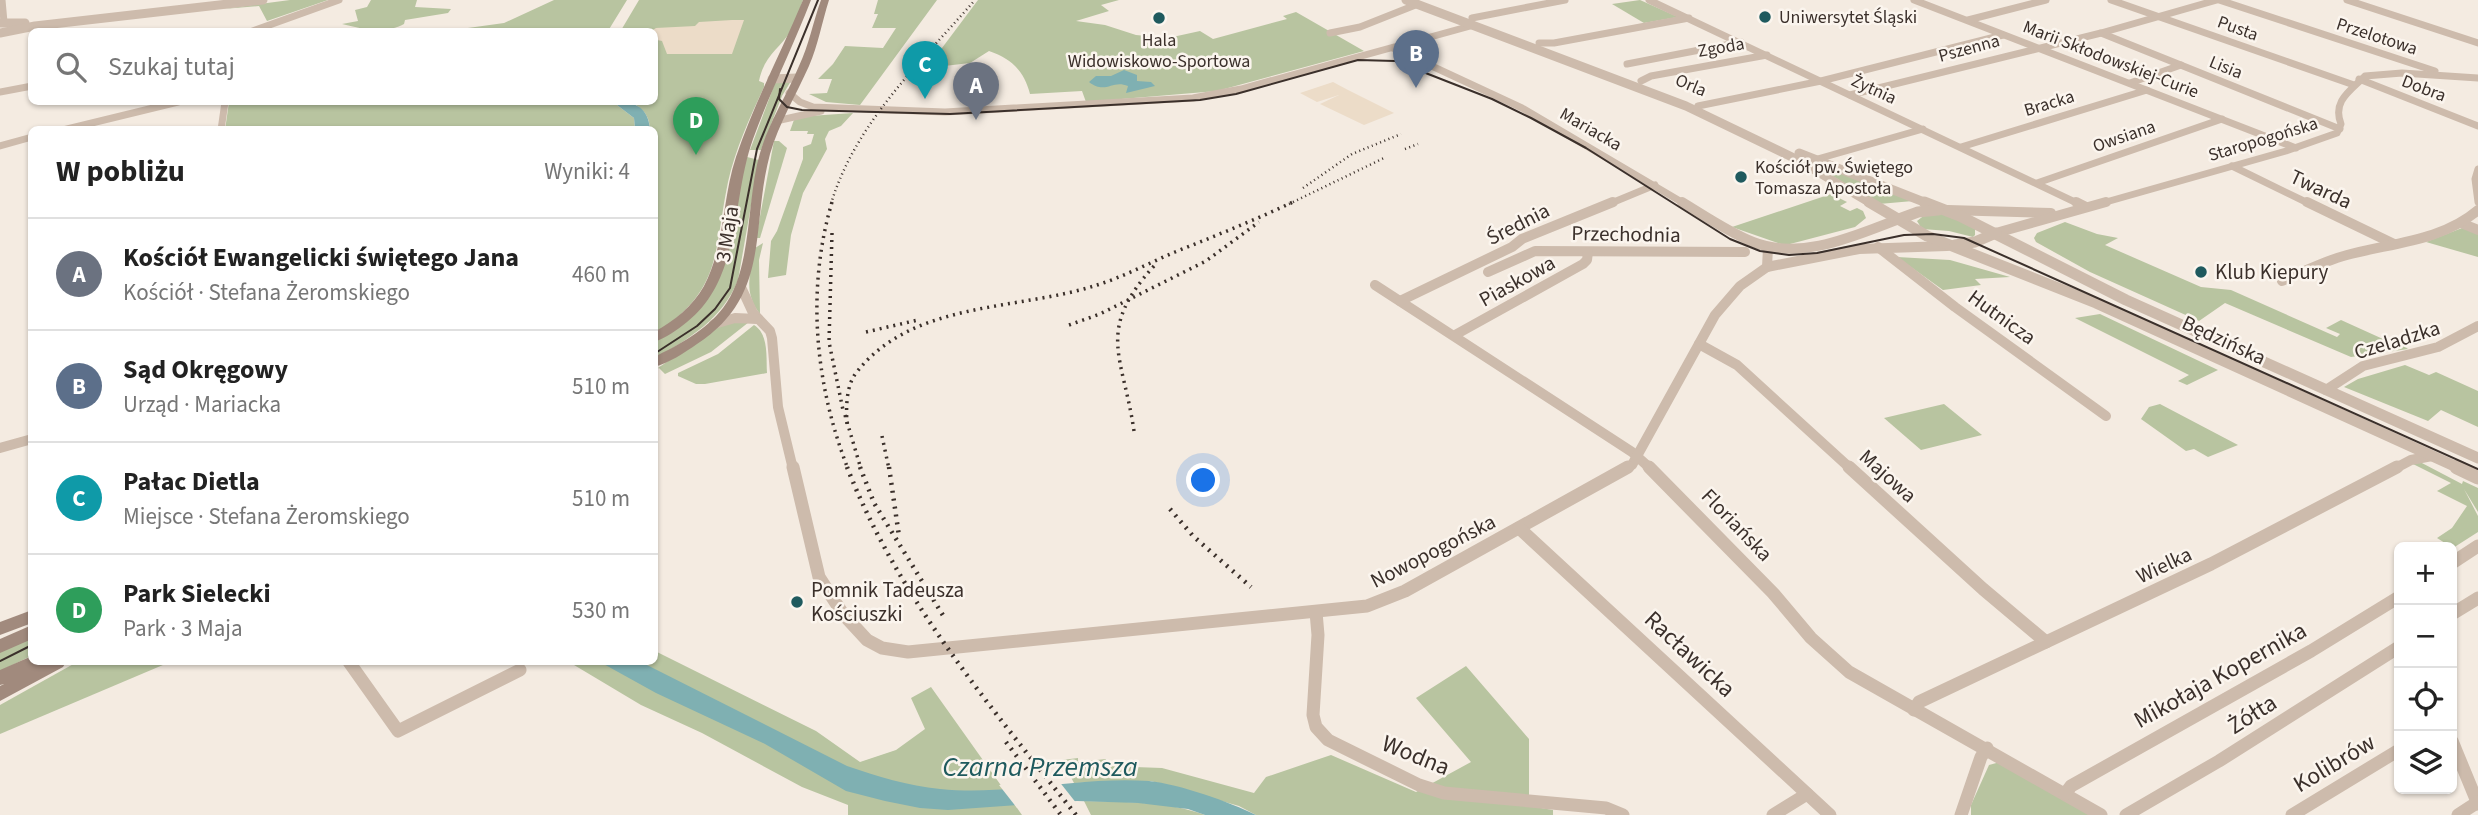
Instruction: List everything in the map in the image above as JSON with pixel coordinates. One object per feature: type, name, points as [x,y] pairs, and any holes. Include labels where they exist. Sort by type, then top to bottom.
[{"type":"main road","name":"3 Maja","points":[[658,335],[687,315],[711,285],[720,264],[733,183],[772,79],[807,0]]},
{"type":"main road","name":"3 Maja","points":[[658,361],[695,339],[714,324],[736,300],[741,288],[758,180],[776,121],[810,54],[825,0]]},
{"type":"main road","points":[[0,629],[28,617]]},
{"type":"main road","points":[[0,647],[28,633]]},
{"type":"main road","points":[[0,678],[28,664]]},
{"type":"main road","points":[[0,694],[52,665]]},
{"type":"street","points":[[2,0],[5,16],[2,22],[19,26],[263,0]]},
{"type":"street","points":[[0,33],[19,26],[237,0]]},
{"type":"street","points":[[261,28],[339,0]]},
{"type":"street","name":"Orla","points":[[1406,0],[1475,20],[1641,81],[1814,160],[1945,210]]},
{"type":"street","points":[[776,121],[797,114],[834,110],[945,112],[1189,98],[1234,91],[1392,48],[1475,20],[1565,0]]},
{"type":"street","name":"Żytnia","points":[[1649,0],[2086,207]]},
{"type":"street","name":"Marii Skłodowskiej-Curie","points":[[1914,0],[2296,148]]},
{"type":"street","points":[[1968,20],[2046,0]]},
{"type":"street","name":"Pusta","points":[[2111,0],[2357,82]]},
{"type":"street","name":"Pszenna","points":[[1850,95],[2101,33],[2218,0]]},
{"type":"street","name":"Przelotowa","points":[[2218,0],[2445,76]]},
{"type":"street","points":[[2347,0],[2478,43]]},
{"type":"street","points":[[1330,33],[1360,27],[1419,2]]},
{"type":"street","points":[[1539,43],[1554,43],[1689,18]]},
{"type":"street","name":"Orla","points":[[1475,20],[1686,106],[1796,159],[1899,219]]},
{"type":"street","name":"Lisia","points":[[2101,33],[2340,129]]},
{"type":"street","points":[[1698,106],[1821,82],[2003,35]]},
{"type":"street","points":[[1627,64],[1741,42]]},
{"type":"street","name":"Mariacka","points":[[1392,48],[1522,108],[1735,234],[1768,248]]},
{"type":"street","name":"Zgoda","points":[[1641,81],[1651,76],[1767,55]]},
{"type":"street","points":[[2130,83],[2181,65]]},
{"type":"street","points":[[2357,82],[2386,73],[2478,78]]},
{"type":"street","points":[[772,79],[797,78]]},
{"type":"street","name":"Dobra","points":[[2357,82],[2478,125]]},
{"type":"street","name":"Staropogońska","points":[[1996,233],[2296,148],[2336,133],[2340,129],[2337,106],[2357,82]]},
{"type":"street","points":[[0,92],[28,87]]},
{"type":"street","name":"Bracka","points":[[1961,147],[2147,90]]},
{"type":"street","points":[[789,93],[805,105],[834,110]]},
{"type":"street","points":[[79,126],[166,105]]},
{"type":"street","points":[[222,126],[225,105]]},
{"type":"street","name":"Owsiana","points":[[2037,183],[2222,118]]},
{"type":"street","points":[[1814,160],[1923,129]]},
{"type":"street","points":[[0,146],[28,138]]},
{"type":"street","name":"Twarda","points":[[2232,166],[2394,244]]},
{"type":"street","points":[[2478,169],[2474,180],[2478,202]]},
{"type":"street","name":"Średnia","points":[[1400,300],[1512,247],[1522,239],[1655,185]]},
{"type":"street","points":[[1763,270],[1768,248],[1786,250],[1811,246],[1924,211],[1945,210]]},
{"type":"street","name":"Staropogońska","points":[[1945,210],[2061,213]]},
{"type":"street","name":"Będzińska","points":[[1945,210],[1996,233],[2114,294],[2478,458]]},
{"type":"street","points":[[2282,281],[2337,257],[2394,244],[2461,223],[2478,210]]},
{"type":"street","points":[[1899,219],[1951,246],[1975,242],[1996,233]]},
{"type":"street","points":[[2461,223],[2478,230]]},
{"type":"street","name":"Nowopogońska","points":[[741,288],[757,319],[770,331],[772,338],[778,407],[819,577],[851,623],[867,640],[882,649],[908,652],[1316,612],[1367,606],[1393,596],[1623,472],[1637,458],[1715,315],[1731,294],[1763,270],[1878,247],[1951,246]]},
{"type":"street","name":"Będzińska","points":[[1951,246],[2096,303],[2478,477]]},
{"type":"street","name":"Hutnicza","points":[[1878,247],[1955,307],[2106,416]]},
{"type":"street","name":"Przechodnia","points":[[1488,272],[1535,251],[1745,252]]},
{"type":"street","name":"Piaskowa","points":[[1455,335],[1583,264],[1587,260],[1588,252]]},
{"type":"street","name":"Floriańska","points":[[1375,285],[1455,335],[1637,458],[1669,485],[1828,655],[1849,672],[2064,794]]},
{"type":"street","points":[[714,324],[735,318],[757,319]]},
{"type":"street","name":"Czeladzka","points":[[2326,390],[2369,364],[2440,348],[2457,341],[2478,326]]},
{"type":"street","name":"Majowa","points":[[1699,344],[1737,365],[1983,589],[2046,642]]},
{"type":"street","points":[[0,447],[28,440]]},
{"type":"street","name":"Wielka","points":[[1914,710],[1919,702],[2223,558],[2411,460],[2432,456]]},
{"type":"street","name":"Racławicka","points":[[1518,528],[1830,815]]},
{"type":"street","points":[[2457,560],[2478,546]]},
{"type":"street","points":[[2457,611],[2478,598]]},
{"type":"street","name":"Mikołaja Kopernika","points":[[2064,794],[2071,786],[2322,645],[2394,601]]},
{"type":"street","name":"Wodna","points":[[1316,612],[1318,635],[1313,715],[1316,727],[1328,740],[1432,790],[1606,808],[1623,815]]},
{"type":"street","name":"Żółta","points":[[2126,815],[2219,761],[2394,650]]},
{"type":"street","points":[[351,665],[398,731],[520,670]]},
{"type":"street","points":[[1961,815],[1981,757],[1987,748]]},
{"type":"street","name":"Kolibrów","points":[[2292,815],[2394,753]]},
{"type":"street","points":[[2457,753],[2478,803],[2458,815]]},
{"type":"street","points":[[1773,815],[1807,794]]},
{"type":"street","points":[[2064,794],[2101,815]]},
{"type":"green space","points":[[290,0],[328,0],[267,21],[259,6],[223,9]]},
{"type":"green space","points":[[371,0],[417,0],[415,7],[451,9],[448,13],[405,20],[404,24],[393,28],[360,28],[342,24],[358,21],[355,10],[367,7]]},
{"type":"green space","points":[[554,0],[627,0],[610,28],[468,28],[504,23]]},
{"type":"green space","points":[[639,0],[803,0],[791,31],[761,72],[759,81],[764,83],[764,87],[735,158],[716,250],[704,285],[677,318],[658,332],[658,126],[649,126],[645,113],[636,105],[658,105],[658,28],[622,28]]},
{"type":"green space","points":[[878,0],[937,0],[860,105],[826,102],[809,94],[827,93],[832,79],[818,79],[833,64],[845,46],[883,48],[896,28],[872,28],[878,14],[874,14]]},
{"type":"green space","points":[[978,0],[1119,0],[1101,5],[1109,11],[1076,21],[1105,25],[1136,35],[1168,38],[1200,31],[1213,39],[1287,19],[1283,16],[1296,12],[1364,51],[1217,91],[1086,102],[1082,91],[1030,94],[1016,67],[989,51],[970,63],[927,68]]},
{"type":"green space","points":[[1640,0],[1678,17],[1644,23],[1612,4]]},
{"type":"green space","points":[[791,81],[782,96],[761,150],[750,150],[775,83]]},
{"type":"green space","points":[[229,105],[617,105],[634,118],[635,126],[226,126]]},
{"type":"green space","points":[[853,113],[841,126],[829,131],[825,139],[827,149],[803,193],[791,235],[786,275],[768,278],[771,241],[803,159],[803,147],[811,144],[814,134],[807,134],[808,131],[790,131],[795,117]]},
{"type":"green space","points":[[774,141],[779,141],[787,148],[760,238],[756,238]]},
{"type":"green space","points":[[1796,154],[1913,201],[1879,204]]},
{"type":"green space","points":[[747,157],[759,160],[738,280],[714,317],[658,357],[658,339],[683,322],[703,303],[716,283],[730,239]]},
{"type":"green space","points":[[1831,194],[1847,202],[1840,206],[1850,211],[1857,208],[1863,211],[1866,218],[1855,227],[1790,244],[1781,244],[1732,227]]},
{"type":"green space","points":[[1926,214],[1947,214],[1975,229],[1975,235],[1973,237],[1949,231],[1922,229],[1917,221]]},
{"type":"green space","points":[[2065,222],[2097,234],[2118,238],[2105,245],[2201,287],[2231,290],[2337,337],[2340,334],[2326,328],[2341,320],[2394,344],[2398,342],[2408,349],[2351,357],[2225,303],[2199,321],[2090,272],[2036,242],[2034,238],[2037,233]]},
{"type":"green space","points":[[2462,228],[2478,233],[2478,257],[2426,242]]},
{"type":"green space","points":[[763,243],[759,260],[760,314],[751,298],[749,282],[755,248]]},
{"type":"green space","points":[[1897,257],[1950,260],[2010,277],[1975,279],[1981,285],[1943,290]]},
{"type":"green space","points":[[2100,314],[2218,370],[2187,385],[2178,381],[2189,375],[2075,318]]},
{"type":"green space","points":[[749,322],[711,352],[665,374],[658,368],[658,368],[724,323]]},
{"type":"green space","points":[[754,325],[764,340],[767,373],[705,384],[696,384],[678,376],[678,373],[718,354]]},
{"type":"green space","points":[[2405,365],[2429,375],[2436,372],[2478,391],[2478,427],[2441,410],[2428,421],[2344,387],[2358,379]]},
{"type":"green space","points":[[1944,404],[1982,435],[1921,450],[1884,418]]},
{"type":"green space","points":[[2160,404],[2238,445],[2208,457],[2194,449],[2186,451],[2141,419],[2149,407]]},
{"type":"green space","points":[[2420,462],[2462,484],[2463,481],[2478,488],[2478,512],[2464,489],[2478,516],[2478,532],[2457,545],[2457,542],[2443,542],[2437,538],[2452,528],[2467,506],[2437,491],[2451,483],[2413,464]]},
{"type":"green space","points":[[28,638],[28,657],[0,671],[0,652]]},
{"type":"green space","points":[[658,652],[816,731],[860,762],[896,750],[925,729],[911,698],[931,687],[1022,815],[848,815],[848,805],[802,787],[702,733],[641,705],[574,665],[658,665]]},
{"type":"green space","points":[[72,665],[163,665],[0,734],[0,705]]},
{"type":"green space","points":[[1466,666],[1529,739],[1529,806],[1553,810],[1553,815],[1256,815],[1239,806],[1151,781],[1074,783],[1062,760],[1078,758],[1078,762],[1106,759],[1107,766],[1162,768],[1254,793],[1266,777],[1331,755],[1416,792],[1471,762],[1416,698]]},
{"type":"green space","points":[[2000,762],[2092,815],[1971,815],[1971,805],[1989,765]]},
{"type":"green space","points":[[1084,801],[1161,805],[1205,815],[1091,815]]},
{"type":"shaded area","points":[[744,20],[732,54],[667,54],[662,41],[658,40],[656,28],[695,26],[699,22]]},
{"type":"shaded area","points":[[1333,82],[1394,113],[1364,125],[1320,104],[1339,95],[1317,102],[1300,93]]},
{"type":"water","points":[[1124,70],[1137,75],[1137,81],[1151,82],[1155,86],[1126,93],[1128,86],[1122,84],[1100,87],[1089,82],[1096,76],[1111,76]]},
{"type":"water","points":[[617,105],[639,106],[650,126],[635,126],[634,118]]},
{"type":"water","points":[[605,665],[647,665],[847,766],[904,783],[940,789],[992,790],[1097,781],[1149,781],[1204,794],[1256,815],[1205,815],[1188,809],[1138,803],[1077,801],[948,810],[885,801],[846,791],[765,744],[656,693]]},
{"type":"pier","points":[[1058,780],[1077,804],[1017,808],[999,785]]},
{"type":"tram line","points":[[779,94],[818,0]]},
{"type":"tram line","points":[[779,94],[779,99],[787,107],[802,110],[950,114],[1200,100],[1236,94],[1358,60],[1395,61],[1492,99],[1531,118],[1586,148],[1730,239],[1760,251],[1789,255],[1817,253],[1904,235],[1933,234],[1964,238],[2478,469]]},
{"type":"tram line","points":[[779,94],[780,89]]},
{"type":"tram line","points":[[658,351],[697,326],[715,309],[730,288],[757,149],[779,94]]},
{"type":"tram line","points":[[0,661],[28,647]]},
{"type":"railway","points":[[831,204],[842,175],[873,120],[912,70],[975,0]]},
{"type":"railway","points":[[1303,188],[1352,154],[1401,134]]},
{"type":"railway","points":[[1405,149],[1418,144]]},
{"type":"railway","points":[[1289,204],[1384,158]]},
{"type":"railway","points":[[832,202],[819,269],[818,337],[828,404],[848,469]]},
{"type":"railway","points":[[847,422],[848,391],[856,373],[879,349],[906,332],[968,311],[1066,293],[1107,282],[1293,202]]},
{"type":"railway","points":[[1130,299],[1206,261],[1259,222]]},
{"type":"railway","points":[[832,233],[829,342],[843,410]]},
{"type":"railway","points":[[1130,299],[1154,266]]},
{"type":"railway","points":[[1069,325],[1130,299]]},
{"type":"railway","points":[[1130,299],[1119,327],[1118,344],[1134,431]]},
{"type":"railway","points":[[866,332],[918,320]]},
{"type":"railway","points":[[845,415],[847,422]]},
{"type":"railway","points":[[847,422],[861,469]]},
{"type":"railway","points":[[882,436],[889,469]]},
{"type":"railway","points":[[847,467],[868,515],[919,606],[979,692],[1076,815]]},
{"type":"railway","points":[[860,467],[874,503],[944,617]]},
{"type":"railway","points":[[889,467],[899,536]]},
{"type":"railway","points":[[1170,509],[1193,536],[1251,587]]},
{"type":"railway","points":[[1006,742],[1061,815]]},
{"type":"place","name":"Uniwersytet Śląski","points":[[1765,17]]},
{"type":"place","name":"Hala Widowiskowo-Sportowa","points":[[1159,18]]},
{"type":"place","name":"Sąd Okręgowy","points":[[1416,88]]},
{"type":"place","name":"Pałac Dietla","points":[[925,99]]},
{"type":"place","name":"Kościół Ewangelicki świętego Jana","points":[[976,120]]},
{"type":"place","name":"Park Sielecki","points":[[696,155]]},
{"type":"place","name":"Kościół pw. Świętego Tomasza Apostoła","points":[[1741,177]]},
{"type":"place","name":"Klub Kiepury","points":[[2201,272]]},
{"type":"place","name":"Pomnik Tadeusza Kościuszki","points":[[797,602]]},
{"type":"water label","name":"Czarna Przemsza","points":[[1040,766]]}]
